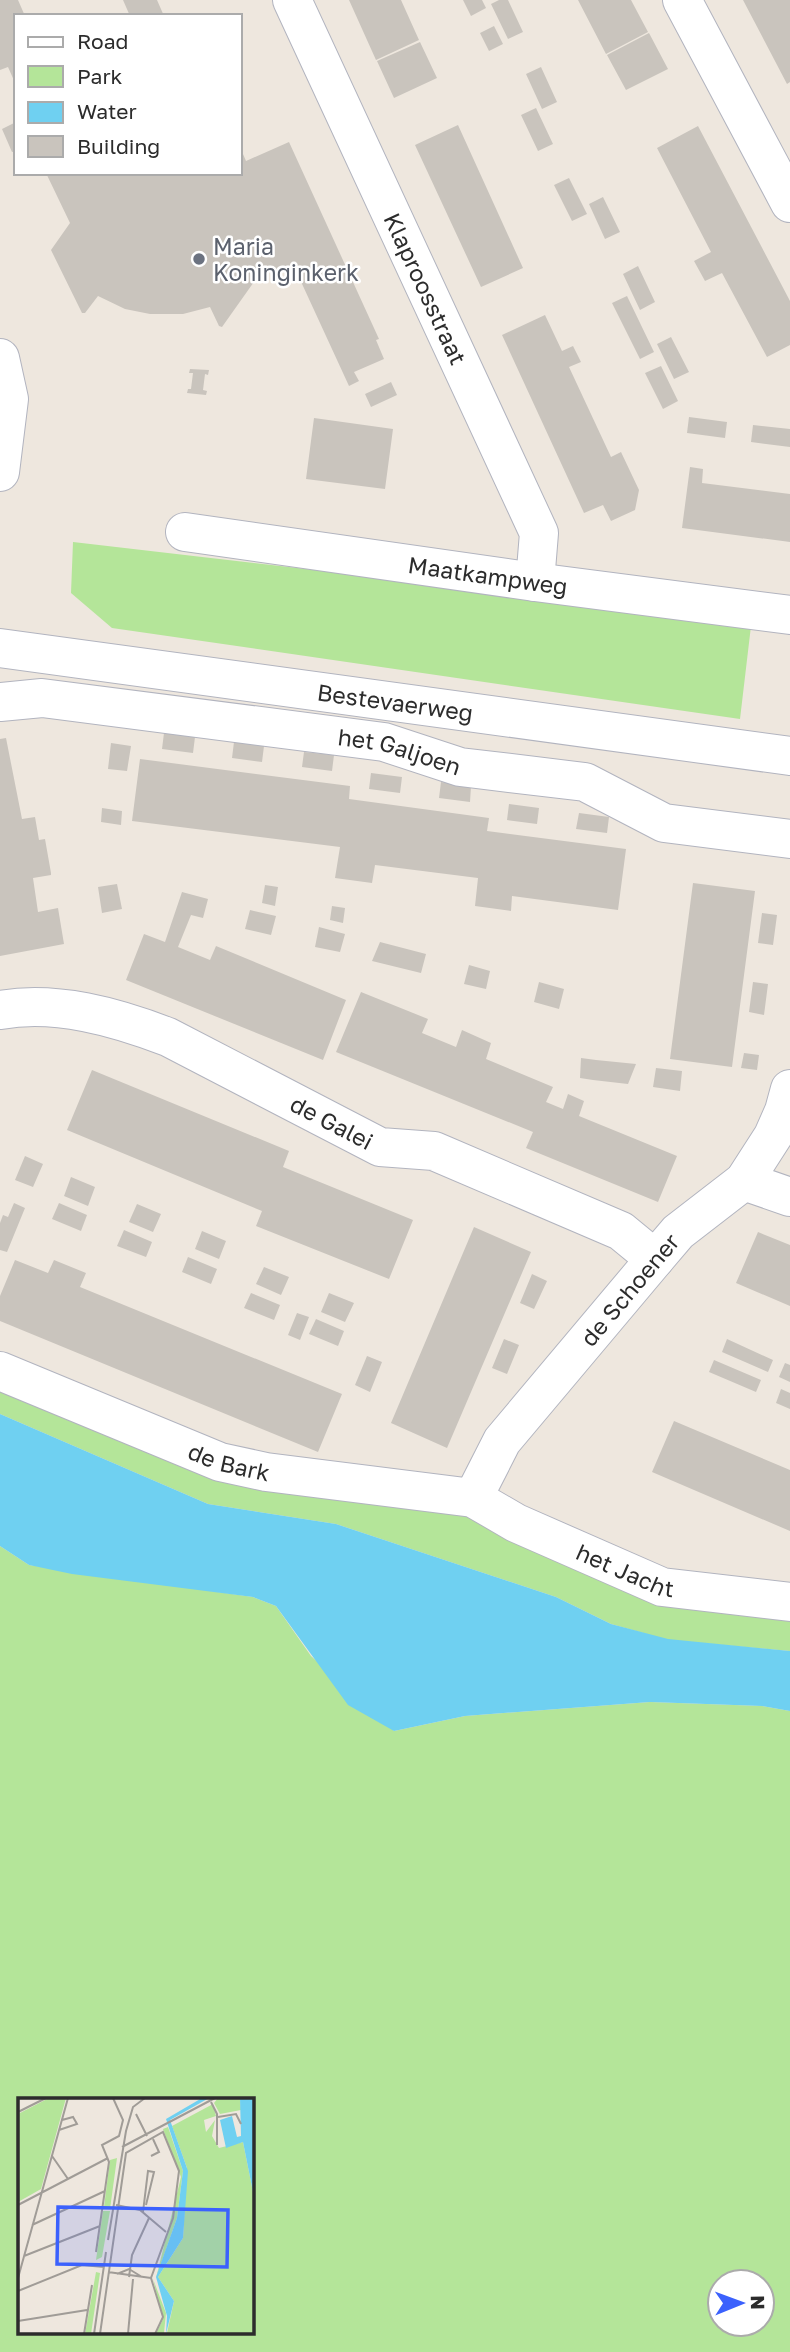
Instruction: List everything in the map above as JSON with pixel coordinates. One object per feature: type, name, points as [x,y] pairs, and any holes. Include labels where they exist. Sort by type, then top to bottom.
[{"type":"street","name":"Klaproosstraat","points":[[292,0],[539,533],[535,582]]},
{"type":"street","points":[[682,0],[790,203]]},
{"type":"street","points":[[0,358],[9,399],[0,472]]},
{"type":"street","name":"Maatkampweg","points":[[185,531],[535,582],[790,615]]},
{"type":"street","name":"Bestevaerweg","points":[[0,648],[790,756]]},
{"type":"street","name":"het Galjoen","points":[[0,702],[42,698],[384,742],[460,766],[585,782],[664,823],[790,839]]},
{"type":"street","name":"de Galei","points":[[0,1010],[22,1006],[45,1007],[103,1017],[168,1037],[380,1147],[434,1151],[621,1231],[655,1259]]},
{"type":"street","name":"de Schoener","points":[[473,1498],[502,1441],[678,1232],[744,1181],[773,1136],[790,1089]]},
{"type":"street","points":[[744,1181],[790,1197]]},
{"type":"street","name":"de Bark","points":[[0,1371],[220,1462],[243,1468],[473,1498]]},
{"type":"street","name":"het Jacht","points":[[473,1498],[516,1523],[662,1587],[790,1602]]},
{"type":"green space","points":[[73,542],[479,589],[751,626],[740,719],[112,628],[71,593]]},
{"type":"green space","points":[[0,1383],[427,1504],[790,1616],[790,1651],[668,1640],[611,1624],[556,1597],[336,1524],[208,1504],[0,1414]]},
{"type":"green space","points":[[0,1546],[29,1565],[253,1597],[276,1606],[311,1656],[394,1731],[465,1716],[650,1702],[762,1706],[790,1711],[790,2352],[0,2352]]},
{"type":"water","points":[[0,1414],[208,1504],[336,1524],[556,1597],[611,1624],[668,1639],[790,1651],[790,1711],[762,1706],[650,1702],[465,1716],[394,1731],[348,1705],[276,1606],[253,1597],[72,1574],[29,1565],[0,1546]]},
{"type":"building","points":[[0,0],[18,0],[24,14],[14,14],[14,80],[8,67],[0,70]]},
{"type":"building","points":[[123,0],[157,0],[163,14],[129,14]]},
{"type":"building","points":[[349,0],[401,0],[419,40],[376,60]]},
{"type":"building","points":[[463,0],[482,0],[486,8],[471,16]]},
{"type":"building","points":[[508,0],[523,32],[508,39],[491,4]]},
{"type":"building","points":[[578,0],[631,0],[648,32],[606,54]]},
{"type":"building","points":[[743,0],[790,0],[790,82],[787,84]]},
{"type":"building","points":[[494,26],[503,44],[489,51],[480,33]]},
{"type":"building","points":[[649,33],[668,69],[626,90],[607,55]]},
{"type":"building","points":[[420,42],[437,78],[394,98],[377,61]]},
{"type":"building","points":[[541,67],[557,102],[542,109],[526,74]]},
{"type":"building","points":[[536,108],[553,144],[538,151],[521,115]]},
{"type":"building","points":[[14,123],[14,152],[12,152],[2,129]]},
{"type":"building","points":[[458,125],[523,268],[481,287],[415,145]]},
{"type":"building","points":[[698,126],[790,301],[790,345],[767,357],[722,273],[705,281],[694,261],[711,252],[657,148]]},
{"type":"building","name":"Maria Koninginkerk","points":[[289,142],[379,339],[376,340],[384,359],[354,372],[359,381],[349,386],[297,273],[263,269],[222,327],[210,307],[183,314],[150,314],[125,309],[98,296],[85,313],[82,313],[51,250],[70,223],[47,175],[242,175],[242,152],[246,161]]},
{"type":"building","points":[[569,178],[587,214],[572,221],[554,185]]},
{"type":"building","points":[[603,197],[620,232],[605,239],[589,204]]},
{"type":"building","points":[[638,266],[655,302],[640,310],[623,274]]},
{"type":"building","points":[[627,296],[654,352],[640,359],[612,303]]},
{"type":"building","points":[[545,315],[562,351],[573,346],[581,362],[569,367],[611,457],[621,452],[639,490],[635,510],[611,521],[603,505],[584,513],[502,335]]},
{"type":"building","points":[[671,337],[689,372],[674,379],[657,344]]},
{"type":"building","points":[[661,366],[678,401],[663,409],[645,373]]},
{"type":"building","points":[[190,369],[209,370],[208,375],[205,374],[203,390],[207,391],[206,395],[187,393],[188,389],[191,389],[193,373],[189,373]]},
{"type":"building","points":[[391,382],[397,395],[371,407],[365,394]]},
{"type":"building","points":[[689,417],[727,422],[725,438],[687,433]]},
{"type":"building","points":[[314,418],[393,429],[385,489],[306,479]]},
{"type":"building","points":[[753,425],[790,429],[790,447],[751,442]]},
{"type":"building","points":[[690,467],[703,469],[702,483],[790,494],[790,542],[682,528]]},
{"type":"building","points":[[164,733],[195,737],[193,753],[162,749]]},
{"type":"building","points":[[6,738],[22,819],[35,817],[39,840],[45,839],[51,875],[33,878],[38,912],[58,908],[64,944],[0,956],[0,739]]},
{"type":"building","points":[[234,742],[264,746],[262,762],[232,758]]},
{"type":"building","points":[[111,743],[131,746],[127,771],[108,769]]},
{"type":"building","points":[[304,752],[334,755],[332,771],[302,767]]},
{"type":"building","points":[[140,759],[350,786],[349,799],[489,818],[487,831],[626,849],[618,910],[512,896],[511,911],[475,906],[478,878],[375,865],[372,883],[335,878],[340,847],[132,821]]},
{"type":"building","points":[[371,773],[402,777],[400,793],[369,789]]},
{"type":"building","points":[[441,782],[471,786],[470,802],[439,798]]},
{"type":"building","points":[[509,804],[539,808],[537,824],[507,820]]},
{"type":"building","points":[[102,808],[122,811],[121,825],[101,822]]},
{"type":"building","points":[[579,813],[609,817],[607,833],[576,829]]},
{"type":"building","points":[[693,883],[755,891],[732,1067],[670,1059]]},
{"type":"building","points":[[117,884],[122,909],[102,913],[98,887]]},
{"type":"building","points":[[265,885],[278,887],[275,906],[262,903]]},
{"type":"building","points":[[182,892],[208,899],[203,918],[191,915],[178,947],[210,960],[216,946],[346,1000],[323,1060],[126,980],[144,934],[165,942]]},
{"type":"building","points":[[332,906],[345,908],[343,923],[330,920]]},
{"type":"building","points":[[250,910],[276,916],[271,935],[245,929]]},
{"type":"building","points":[[762,913],[777,915],[773,945],[758,943]]},
{"type":"building","points":[[319,927],[345,934],[340,952],[315,947]]},
{"type":"building","points":[[380,942],[426,954],[421,973],[372,961]]},
{"type":"building","points":[[469,965],[490,971],[486,989],[464,984]]},
{"type":"building","points":[[539,982],[564,989],[559,1009],[534,1002]]},
{"type":"building","points":[[753,982],[768,984],[764,1015],[749,1012]]},
{"type":"building","points":[[361,992],[428,1019],[422,1033],[456,1047],[462,1030],[491,1043],[486,1059],[553,1087],[546,1102],[563,1109],[568,1094],[584,1101],[579,1116],[677,1156],[658,1202],[526,1148],[533,1132],[336,1052]]},
{"type":"building","points":[[744,1053],[759,1055],[757,1070],[741,1068]]},
{"type":"building","points":[[581,1058],[636,1064],[628,1084],[580,1078]]},
{"type":"building","points":[[656,1068],[682,1071],[680,1091],[653,1087]]},
{"type":"building","points":[[92,1070],[289,1151],[283,1167],[413,1220],[389,1279],[256,1226],[262,1211],[67,1130]]},
{"type":"building","points":[[25,1156],[43,1164],[33,1187],[15,1180]]},
{"type":"building","points":[[71,1177],[95,1187],[88,1206],[64,1196]]},
{"type":"building","points":[[14,1203],[25,1208],[7,1252],[0,1250],[0,1223],[3,1215],[8,1217]]},
{"type":"building","points":[[59,1203],[87,1215],[81,1231],[52,1219]]},
{"type":"building","points":[[137,1204],[161,1214],[153,1232],[129,1222]]},
{"type":"building","points":[[474,1227],[531,1252],[447,1448],[391,1423]]},
{"type":"building","points":[[124,1230],[152,1242],[146,1257],[117,1246]]},
{"type":"building","points":[[202,1231],[226,1241],[219,1259],[195,1249]]},
{"type":"building","points":[[758,1232],[790,1245],[790,1306],[736,1283]]},
{"type":"building","points":[[188,1257],[217,1269],[211,1284],[182,1272]]},
{"type":"building","points":[[15,1260],[48,1273],[54,1260],[86,1273],[80,1287],[342,1394],[318,1452],[0,1321],[0,1296]]},
{"type":"building","points":[[264,1267],[289,1277],[281,1295],[256,1284]]},
{"type":"building","points":[[532,1274],[547,1281],[534,1309],[520,1303]]},
{"type":"building","points":[[251,1293],[280,1305],[274,1320],[244,1308]]},
{"type":"building","points":[[329,1293],[354,1303],[345,1322],[321,1312]]},
{"type":"building","points":[[297,1313],[309,1317],[300,1340],[288,1335]]},
{"type":"building","points":[[316,1319],[344,1331],[338,1346],[309,1334]]},
{"type":"building","points":[[504,1339],[519,1345],[507,1374],[492,1368]]},
{"type":"building","points":[[727,1339],[773,1360],[768,1372],[722,1352]]},
{"type":"building","points":[[367,1356],[382,1362],[370,1392],[355,1385]]},
{"type":"building","points":[[714,1360],[761,1380],[756,1392],[709,1372]]},
{"type":"building","points":[[785,1363],[790,1365],[790,1382],[779,1377]]},
{"type":"building","points":[[781,1389],[790,1393],[790,1409],[776,1403]]},
{"type":"building","points":[[674,1421],[790,1470],[790,1531],[652,1472]]},
{"type":"place","name":"Maria Koninginkerk","points":[[199,259]]}]
